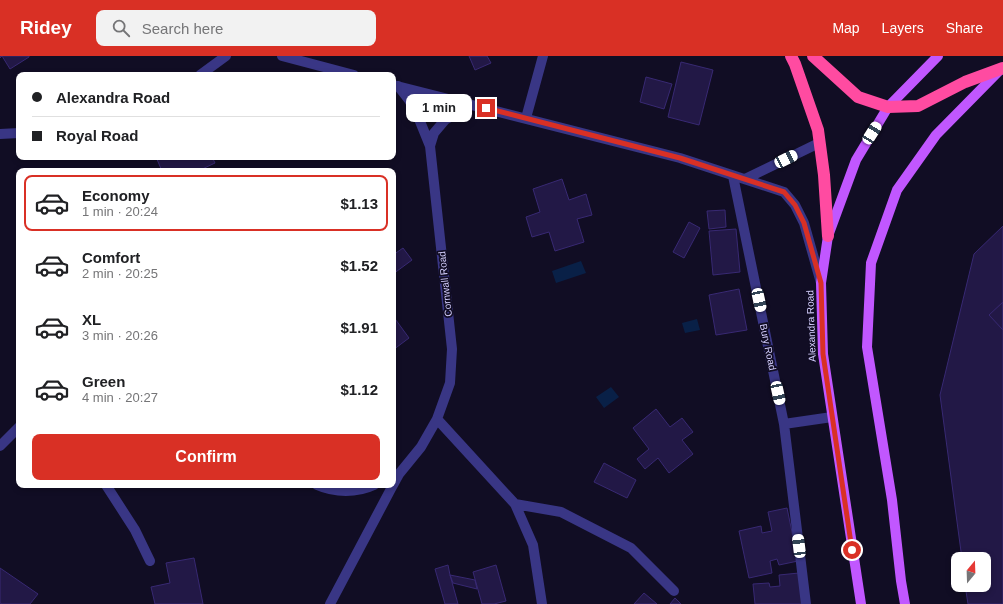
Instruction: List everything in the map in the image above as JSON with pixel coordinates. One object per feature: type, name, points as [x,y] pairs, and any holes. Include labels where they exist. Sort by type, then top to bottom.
[{"type":"highway","points":[[791,56],[798,71],[816,123],[824,175],[828,236]]},
{"type":"highway","points":[[813,56],[858,97],[888,107],[918,106],[965,82],[1003,68]]},
{"type":"main road","name":"Alexandra Road","points":[[861,604],[823,354],[821,283],[828,236],[856,160],[888,107],[938,56]]},
{"type":"main road","points":[[905,604],[892,500],[867,347],[870,263],[897,190],[936,135],[1003,68]]},
{"type":"street","points":[[204,72],[226,56]]},
{"type":"street","points":[[282,56],[343,72]]},
{"type":"street","points":[[526,118],[543,56]]},
{"type":"street","points":[[396,86],[680,158],[784,192],[795,205],[804,223],[821,283]]},
{"type":"street","name":"Cornwall Road","points":[[396,86],[409,100],[417,114],[430,146],[452,349],[450,383],[437,419],[421,447],[396,475]]},
{"type":"street","points":[[430,146],[434,133],[445,120],[471,105]]},
{"type":"street","points":[[0,134],[16,133]]},
{"type":"street","points":[[745,179],[819,143]]},
{"type":"street","name":"Bury Road","points":[[733,176],[784,424],[806,604]]},
{"type":"street","points":[[784,424],[832,417]]},
{"type":"street","points":[[437,419],[515,504],[533,545],[542,604]]},
{"type":"street","points":[[0,446],[16,431]]},
{"type":"street","points":[[108,488],[135,530],[150,561]]},
{"type":"street","points":[[330,488],[344,491],[367,488]]},
{"type":"street","name":"Cornwall Road","points":[[330,604],[391,488]]},
{"type":"street","points":[[515,504],[561,512],[631,548],[674,591]]},
{"type":"water","points":[[581,261],[586,273],[556,283],[552,271]]},
{"type":"water","points":[[697,319],[700,330],[685,333],[682,323]]},
{"type":"water","points":[[611,387],[619,397],[604,408],[596,397]]},
{"type":"building","points":[[2,56],[29,56],[29,57],[10,69]]},
{"type":"building","points":[[469,56],[487,56],[491,63],[475,70]]},
{"type":"building","points":[[681,62],[713,70],[699,125],[668,117]]},
{"type":"building","points":[[646,77],[672,84],[664,109],[640,102]]},
{"type":"building","points":[[157,160],[214,160],[215,163],[204,168],[161,168]]},
{"type":"building","points":[[562,179],[569,200],[586,194],[592,215],[577,219],[584,242],[555,251],[549,232],[532,237],[526,217],[540,212],[533,189]]},
{"type":"building","points":[[725,210],[726,227],[709,229],[707,211]]},
{"type":"building","points":[[689,222],[700,228],[684,258],[673,252]]},
{"type":"building","points":[[1003,226],[1003,604],[968,604],[966,592],[991,592],[991,552],[961,552],[940,395],[974,254]]},
{"type":"building","points":[[736,229],[740,272],[713,275],[709,231]]},
{"type":"building","points":[[403,248],[412,260],[396,272],[396,253]]},
{"type":"building","points":[[739,289],[747,330],[716,335],[709,295]]},
{"type":"building","points":[[1003,302],[1003,330],[989,315]]},
{"type":"building","points":[[396,320],[409,338],[396,348]]},
{"type":"building","points":[[656,409],[670,427],[682,418],[693,432],[682,440],[693,454],[669,473],[658,458],[645,469],[637,459],[649,449],[633,428]]},
{"type":"building","points":[[604,463],[636,480],[627,498],[594,482]]},
{"type":"building","points":[[787,508],[798,561],[779,565],[777,559],[770,561],[772,573],[749,578],[739,531],[761,526],[762,533],[772,531],[768,512]]},
{"type":"building","points":[[194,558],[203,604],[155,604],[151,587],[170,583],[166,563]]},
{"type":"building","points":[[448,565],[458,604],[445,604],[435,569]]},
{"type":"building","points":[[496,565],[506,601],[494,604],[482,604],[473,572]]},
{"type":"building","points":[[0,568],[38,594],[30,604],[0,603]]},
{"type":"building","points":[[799,573],[802,604],[755,604],[753,584],[769,583],[770,587],[780,586],[779,575]]},
{"type":"building","points":[[450,575],[475,580],[477,589],[453,583]]},
{"type":"building","points":[[644,593],[657,604],[634,604]]},
{"type":"building","points":[[675,598],[681,604],[670,604]]},
{"type":"route","points":[[486,108],[582,134],[604,138],[680,158],[784,192],[795,205],[804,223],[821,283],[823,354],[852,550]]}]
